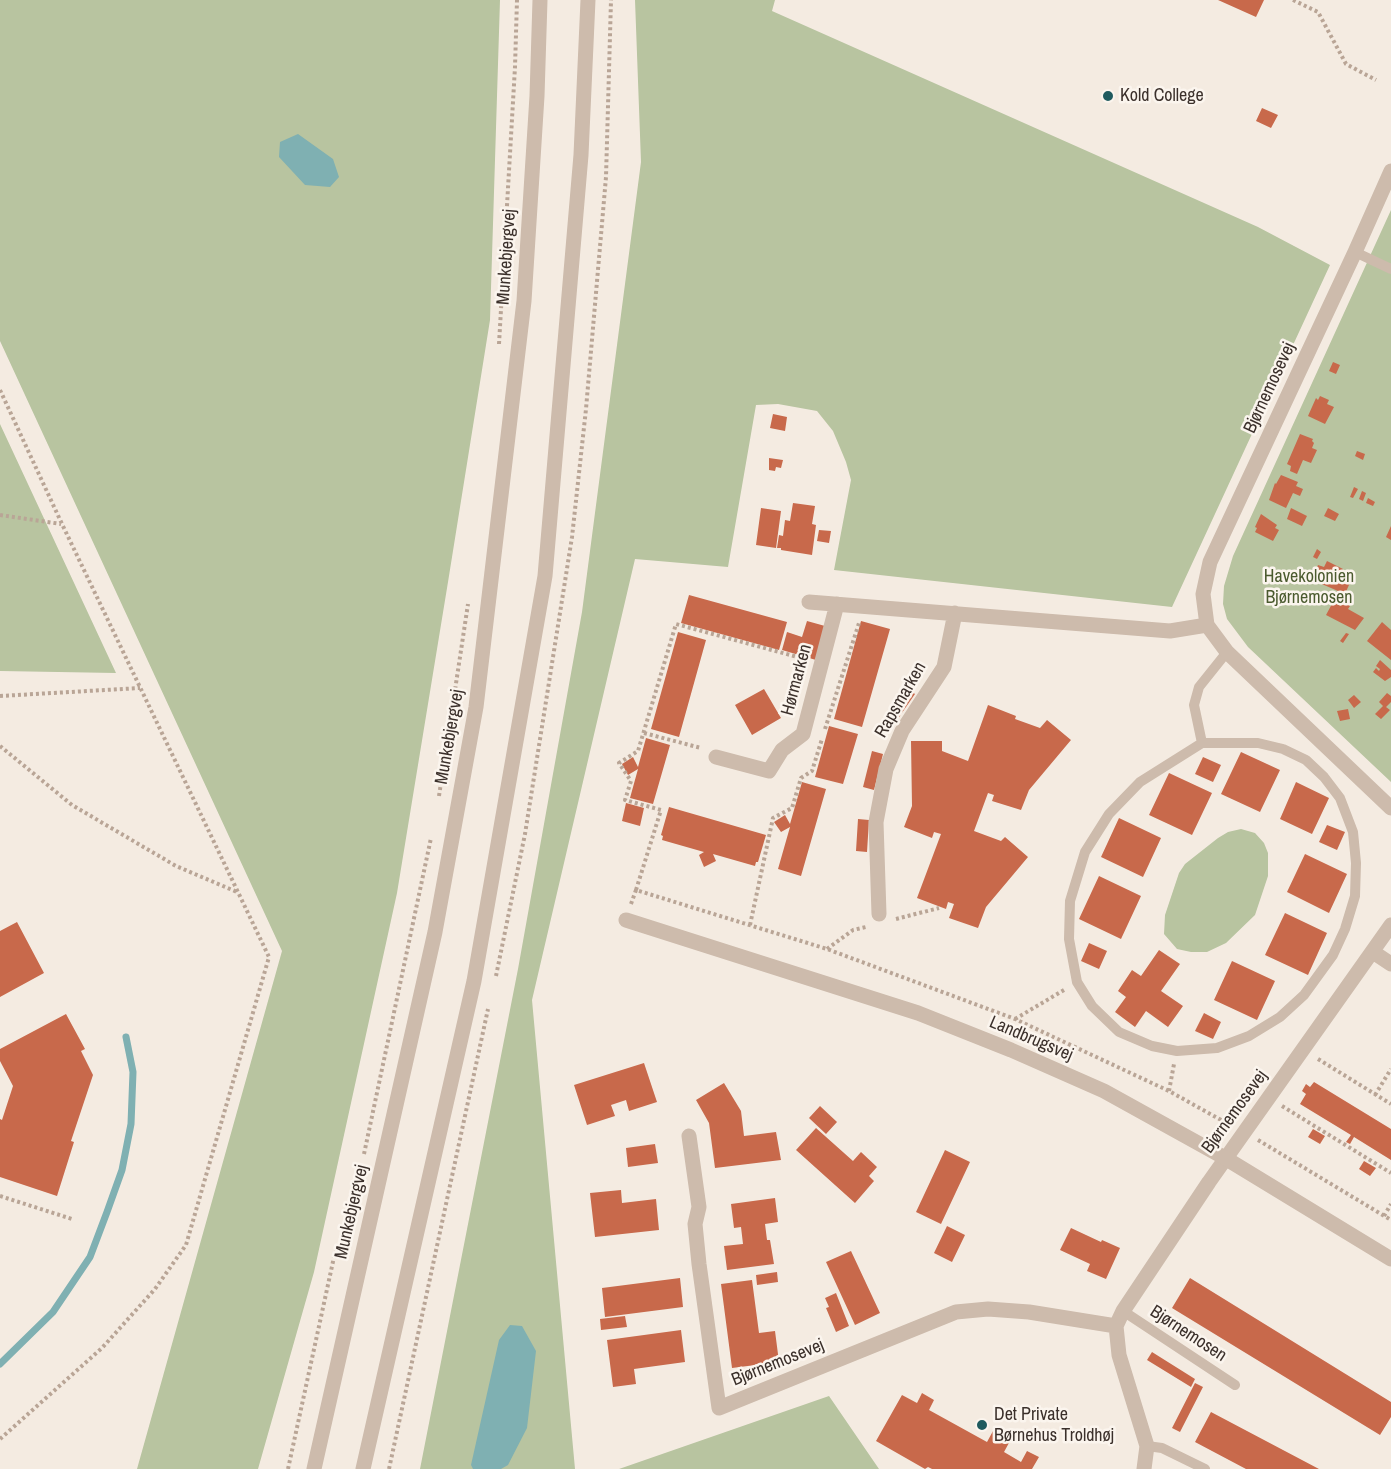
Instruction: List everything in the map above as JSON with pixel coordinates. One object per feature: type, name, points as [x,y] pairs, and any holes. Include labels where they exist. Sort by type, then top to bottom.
[{"type":"street","name":"Munkebjergvej","points":[[314,1469],[435,932],[476,707],[524,302],[537,96],[540,0]]},
{"type":"street","points":[[363,1469],[474,981],[545,576],[581,155],[588,0]]},
{"type":"street","name":"Bjørnemosevej","points":[[1391,171],[1210,562],[1203,594],[1207,625],[1227,652],[1391,808]]},
{"type":"street","points":[[809,602],[1170,631],[1207,625]]},
{"type":"street","name":"Hørmarken","points":[[717,757],[769,771],[782,750],[803,734],[837,604]]},
{"type":"street","name":"Rapsmarken","points":[[879,914],[876,822],[886,769],[902,731],[944,667],[956,613]]},
{"type":"street","name":"Landbrugsvej","points":[[626,920],[918,1013],[1011,1050],[1104,1091],[1225,1158],[1391,1259]]},
{"type":"street","name":"Bjørnemosevej","points":[[689,1136],[699,1207],[695,1224],[699,1264],[719,1408],[894,1335],[956,1312],[987,1309],[1029,1312],[1116,1326],[1123,1311],[1225,1158],[1391,925]]},
{"type":"street","points":[[1373,952],[1391,964]]},
{"type":"street","points":[[1116,1326],[1119,1355],[1147,1446],[1144,1469]]},
{"type":"lane","points":[[1355,252],[1391,269]]},
{"type":"lane","points":[[1202,743],[1194,705],[1199,687],[1227,652]]},
{"type":"lane","points":[[1202,743],[1258,743],[1283,749],[1306,760],[1324,777],[1340,798],[1353,832],[1356,863],[1354,896],[1345,929],[1333,955],[1304,995],[1280,1017],[1249,1036],[1216,1048],[1177,1052],[1152,1046],[1119,1032],[1092,1006],[1077,981],[1069,939],[1070,901],[1085,852],[1109,814],[1140,782],[1202,743]]},
{"type":"lane","name":"Bjørnemosen","points":[[1123,1311],[1235,1385]]},
{"type":"lane","points":[[1147,1446],[1162,1448],[1205,1469]]},
{"type":"path","points":[[498,354],[517,0]]},
{"type":"path","points":[[1293,0],[1318,12],[1346,64],[1376,81]]},
{"type":"path","points":[[0,390],[269,957],[186,1245],[155,1289],[102,1348],[0,1439]]},
{"type":"path","points":[[0,516],[62,524]]},
{"type":"path","points":[[438,804],[469,594]]},
{"type":"path","points":[[750,925],[773,818],[792,808],[801,778],[812,771],[859,623]]},
{"type":"path","points":[[636,890],[661,810],[625,800],[631,781],[619,763],[638,751],[676,624],[821,663]]},
{"type":"path","points":[[0,696],[140,688]]},
{"type":"path","points":[[644,733],[711,751],[717,757]]},
{"type":"path","points":[[0,746],[72,805],[176,866],[238,892]]},
{"type":"path","points":[[363,1158],[432,837]]},
{"type":"path","points":[[1016,1019],[1077,981]]},
{"type":"path","points":[[1303,1050],[1391,1104]]},
{"type":"path","points":[[1169,1092],[1177,1052]]},
{"type":"path","points":[[1375,1095],[1391,1069]]},
{"type":"path","points":[[1269,1098],[1391,1173]]},
{"type":"path","points":[[0,1196],[72,1219]]},
{"type":"path","points":[[1384,1216],[1391,1204]]},
{"type":"path","points":[[288,1469],[334,1257],[351,1215]]},
{"type":"green space","points":[[0,0],[500,0],[490,320],[397,893],[314,1272],[258,1469],[137,1469],[282,951],[0,341]]},
{"type":"green space","points":[[635,0],[775,0],[772,11],[1258,227],[1330,265],[1172,607],[834,570],[851,480],[846,462],[833,431],[817,411],[778,404],[756,405],[728,567],[635,559],[532,1000],[575,1469],[420,1469],[518,969],[582,612],[641,162]]},
{"type":"green space","name":"Havekolonien Bjørnemosen","points":[[1391,210],[1391,782],[1248,647],[1227,619],[1223,604],[1224,586],[1233,556]]},
{"type":"green space","points":[[0,424],[116,673],[0,671]]},
{"type":"green space","points":[[1241,829],[1255,833],[1264,843],[1268,853],[1268,876],[1255,915],[1226,943],[1207,952],[1177,949],[1164,934],[1165,915],[1179,873],[1185,864],[1218,838],[1228,832]]},
{"type":"green space","points":[[829,1396],[879,1469],[619,1469]]},
{"type":"water","points":[[298,134],[333,159],[339,177],[330,187],[305,185],[279,157],[280,142]]},
{"type":"water","points":[[510,1325],[522,1326],[536,1351],[527,1428],[508,1465],[501,1469],[473,1469],[471,1465],[499,1340]]},
{"type":"building","points":[[1218,0],[1264,0],[1256,17]]},
{"type":"building","points":[[1262,108],[1278,115],[1271,128],[1256,121]]},
{"type":"building","points":[[1333,362],[1340,365],[1336,374],[1329,371]]},
{"type":"building","points":[[1320,396],[1329,400],[1327,404],[1334,407],[1325,424],[1308,416],[1316,398],[1318,400]]},
{"type":"building","points":[[773,414],[787,417],[785,431],[770,428]]},
{"type":"building","points":[[1300,434],[1313,439],[1312,448],[1317,450],[1311,463],[1303,460],[1297,474],[1290,471],[1291,466],[1287,464]]},
{"type":"building","points":[[1357,451],[1365,454],[1363,460],[1355,456]]},
{"type":"building","points":[[769,458],[783,460],[781,468],[776,467],[775,471],[769,470]]},
{"type":"building","points":[[1281,475],[1298,482],[1296,486],[1303,489],[1300,496],[1293,493],[1286,508],[1269,500],[1275,483]]},
{"type":"building","points":[[1354,487],[1358,489],[1353,498],[1350,497]]},
{"type":"building","points":[[1362,491],[1366,493],[1363,501],[1359,499]]},
{"type":"building","points":[[1368,498],[1375,502],[1373,506],[1366,503]]},
{"type":"building","points":[[793,503],[815,506],[812,524],[816,525],[812,555],[777,548],[779,535],[783,536],[785,520],[790,521]]},
{"type":"building","points":[[761,508],[781,511],[776,548],[756,545]]},
{"type":"building","points":[[1291,508],[1307,516],[1302,526],[1287,519]]},
{"type":"building","points":[[1328,508],[1339,514],[1335,521],[1324,516]]},
{"type":"building","points":[[1261,514],[1277,525],[1275,528],[1279,530],[1273,541],[1255,532]]},
{"type":"building","points":[[1391,526],[1391,540],[1386,537]]},
{"type":"building","points":[[819,530],[831,531],[829,543],[817,541]]},
{"type":"building","points":[[1317,549],[1321,552],[1317,559],[1313,557]]},
{"type":"building","points":[[1327,561],[1343,569],[1341,573],[1352,578],[1345,594],[1317,582],[1320,577],[1314,574],[1318,565],[1324,567]]},
{"type":"building","points":[[689,595],[787,622],[779,650],[681,623]]},
{"type":"building","points":[[1333,602],[1341,606],[1343,602],[1350,606],[1348,609],[1364,618],[1355,630],[1326,615]]},
{"type":"building","points":[[807,621],[825,626],[816,660],[782,650],[787,632],[802,637]]},
{"type":"building","points":[[861,621],[890,629],[862,727],[834,719]]},
{"type":"building","points":[[1382,622],[1391,630],[1391,660],[1367,641]]},
{"type":"building","points":[[678,632],[706,640],[679,737],[651,729]]},
{"type":"building","points":[[1346,633],[1349,634],[1343,643],[1340,641]]},
{"type":"building","points":[[1380,660],[1391,670],[1391,677],[1385,681],[1373,672],[1376,668],[1379,671],[1380,669],[1376,666]]},
{"type":"building","points":[[906,687],[915,694],[897,720],[888,713]]},
{"type":"building","points":[[764,689],[781,718],[752,735],[735,705]]},
{"type":"building","points":[[1387,693],[1391,696],[1391,702],[1386,707],[1390,710],[1381,719],[1375,714],[1383,706],[1379,702]]},
{"type":"building","points":[[1354,695],[1361,702],[1354,708],[1348,700]]},
{"type":"building","points":[[988,705],[1016,716],[1015,719],[1040,728],[1047,720],[1071,740],[1029,790],[1021,810],[992,801],[994,795],[988,793],[974,831],[1001,841],[1005,837],[1028,857],[986,907],[978,928],[949,918],[954,904],[948,902],[946,909],[917,898],[941,834],[934,832],[932,838],[904,827],[912,806],[911,741],[942,741],[942,751],[968,761]]},
{"type":"building","points":[[1348,709],[1350,719],[1340,721],[1337,711]]},
{"type":"building","points":[[829,726],[858,734],[843,784],[815,777]]},
{"type":"building","points":[[646,738],[670,745],[653,804],[630,798],[638,769],[628,775],[622,764],[633,757],[638,767]]},
{"type":"building","points":[[872,751],[883,754],[874,790],[863,787]]},
{"type":"building","points":[[1241,752],[1280,770],[1260,812],[1221,794]]},
{"type":"building","points":[[1203,757],[1221,765],[1213,782],[1195,774]]},
{"type":"building","points":[[1169,773],[1212,793],[1192,835],[1149,815]]},
{"type":"building","points":[[802,782],[826,789],[801,876],[778,869],[790,827],[781,832],[774,822],[785,815],[790,824]]},
{"type":"building","points":[[1296,782],[1329,798],[1312,834],[1280,819]]},
{"type":"building","points":[[626,803],[644,808],[640,826],[622,821]]},
{"type":"building","points":[[669,807],[766,835],[758,862],[755,866],[713,854],[716,861],[704,867],[699,855],[704,852],[662,840],[661,835]]},
{"type":"building","points":[[1119,818],[1161,838],[1143,877],[1101,857]]},
{"type":"building","points":[[858,819],[869,820],[867,852],[856,851]]},
{"type":"building","points":[[1327,825],[1345,832],[1337,850],[1319,842]]},
{"type":"building","points":[[1305,854],[1347,874],[1329,913],[1287,892]]},
{"type":"building","points":[[1099,876],[1141,896],[1121,939],[1079,919]]},
{"type":"building","points":[[1285,913],[1327,933],[1308,975],[1265,955]]},
{"type":"building","points":[[17,922],[44,973],[0,997],[0,931]]},
{"type":"building","points":[[1089,943],[1107,951],[1099,969],[1081,961]]},
{"type":"building","points":[[1159,950],[1180,964],[1161,991],[1183,1006],[1168,1027],[1146,1011],[1135,1027],[1115,1012],[1126,997],[1118,991],[1132,970],[1141,976]]},
{"type":"building","points":[[1232,961],[1275,981],[1257,1020],[1214,1000]]},
{"type":"building","points":[[1204,1013],[1221,1022],[1213,1039],[1195,1031]]},
{"type":"building","points":[[66,1014],[85,1049],[81,1051],[93,1075],[71,1141],[74,1142],[57,1196],[0,1177],[0,1119],[2,1120],[13,1086],[0,1061],[0,1049]]},
{"type":"building","points":[[644,1063],[657,1102],[629,1111],[626,1100],[611,1105],[615,1116],[587,1125],[574,1085]]},
{"type":"building","points":[[1314,1082],[1391,1129],[1391,1160],[1354,1137],[1350,1144],[1346,1142],[1351,1135],[1300,1104],[1306,1094],[1302,1091],[1306,1084],[1310,1087]]},
{"type":"building","points":[[724,1083],[741,1111],[744,1136],[776,1132],[781,1160],[715,1168],[709,1123],[696,1100]]},
{"type":"building","points":[[820,1106],[837,1122],[826,1134],[809,1118]]},
{"type":"building","points":[[816,1128],[853,1161],[861,1152],[877,1167],[869,1176],[874,1181],[855,1203],[796,1150]]},
{"type":"building","points":[[1313,1129],[1325,1136],[1320,1144],[1308,1137]]},
{"type":"building","points":[[655,1144],[658,1163],[628,1167],[626,1148]]},
{"type":"building","points":[[945,1150],[970,1162],[941,1224],[916,1212]]},
{"type":"building","points":[[1364,1161],[1376,1168],[1370,1176],[1359,1169]]},
{"type":"building","points":[[621,1190],[622,1203],[656,1199],[659,1230],[595,1237],[590,1193]]},
{"type":"building","points":[[775,1198],[778,1222],[765,1224],[774,1264],[727,1270],[724,1246],[743,1244],[741,1227],[734,1228],[731,1204]]},
{"type":"building","points":[[947,1226],[965,1235],[952,1262],[934,1253]]},
{"type":"building","points":[[1071,1228],[1120,1248],[1106,1279],[1087,1271],[1090,1264],[1060,1250]]},
{"type":"building","points":[[851,1251],[880,1313],[855,1325],[826,1262]]},
{"type":"building","points":[[777,1272],[778,1282],[757,1285],[756,1275]]},
{"type":"building","points":[[680,1278],[683,1307],[605,1317],[602,1288]]},
{"type":"building","points":[[1190,1278],[1391,1402],[1391,1417],[1380,1435],[1172,1308]]},
{"type":"building","points":[[752,1280],[759,1333],[775,1331],[779,1362],[732,1368],[721,1284]]},
{"type":"building","points":[[836,1293],[849,1326],[836,1332],[826,1308],[829,1307],[825,1298]]},
{"type":"building","points":[[625,1316],[627,1327],[601,1330],[600,1319]]},
{"type":"building","points":[[681,1330],[685,1362],[634,1369],[636,1384],[613,1387],[607,1340]]},
{"type":"building","points":[[1152,1352],[1195,1379],[1191,1387],[1147,1360]]},
{"type":"building","points":[[1195,1383],[1203,1387],[1180,1432],[1172,1428]]},
{"type":"building","points":[[922,1393],[934,1400],[929,1410],[987,1442],[993,1431],[1010,1441],[1004,1452],[1021,1462],[1027,1451],[1039,1457],[1032,1469],[932,1469],[928,1467],[925,1469],[876,1441],[902,1395],[917,1403]]},
{"type":"building","points":[[1211,1412],[1319,1469],[1246,1469],[1195,1442]]},
{"type":"waterway","points":[[0,1364],[53,1312],[90,1257],[122,1170],[131,1124],[133,1072],[126,1037]]},
{"type":"place","name":"Kold College","points":[[1108,96]]},
{"type":"place","name":"Det Private Børnehus Troldhøj","points":[[982,1425]]}]
